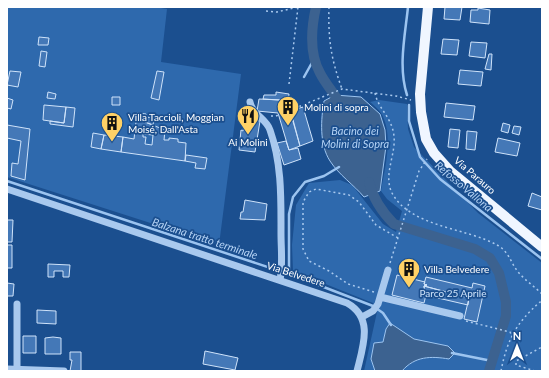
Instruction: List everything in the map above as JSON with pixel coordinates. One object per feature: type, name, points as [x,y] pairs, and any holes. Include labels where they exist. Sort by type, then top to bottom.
[{"type":"main road","name":"Via Parauro","points":[[428,7],[420,94],[421,112],[426,139],[434,153],[450,171],[542,247]]},
{"type":"street","name":"Via Belvedere","points":[[250,102],[253,112],[262,118],[270,129],[280,176],[281,278]]},
{"type":"street","name":"Via Belvedere","points":[[7,189],[281,278],[347,303],[354,307],[362,317]]},
{"type":"street","points":[[357,371],[364,334],[364,323],[362,317],[373,311],[378,304],[388,270]]},
{"type":"street","points":[[381,295],[460,316]]},
{"type":"street","points":[[17,304],[17,369]]},
{"type":"street","points":[[7,369],[64,371]]},
{"type":"path","points":[[266,11],[277,12],[298,7],[289,84]]},
{"type":"path","points":[[329,7],[328,29],[332,60],[342,89]]},
{"type":"path","points":[[262,118],[265,116],[276,116],[342,89],[375,93],[411,100]]},
{"type":"path","points":[[375,93],[376,100],[388,116],[394,135],[395,145],[389,174],[392,192],[397,200],[408,209],[438,224],[489,240],[499,246],[507,252],[519,273],[542,294]]},
{"type":"path","points":[[388,270],[419,172],[426,161]]},
{"type":"path","points":[[463,168],[487,188]]},
{"type":"path","points":[[381,295],[348,284],[330,271],[309,261],[303,249],[303,202],[308,192],[316,189],[349,195],[358,202],[376,225],[398,238]]},
{"type":"path","points":[[501,371],[504,352],[511,333],[529,312],[541,302]]},
{"type":"path","points":[[460,316],[460,320],[511,333]]},
{"type":"path","points":[[535,371],[516,365],[516,361],[542,347]]},
{"type":"green space","points":[[7,7],[155,7],[167,9],[161,62],[241,74],[219,245],[7,177]]},
{"type":"green space","name":"Parco 25 Aprile","points":[[379,100],[407,104],[408,129],[414,147],[478,213],[542,263],[542,371],[364,371],[377,312],[373,303],[293,271],[292,245],[296,205],[309,183],[340,180],[352,185],[383,224],[396,232],[402,211],[387,199],[381,191],[386,162],[388,141],[387,131],[381,113],[370,102]]},
{"type":"water","name":"Bacino dei Molini di Sopra","points":[[335,95],[361,97],[380,114],[385,130],[386,146],[380,191],[364,197],[330,161],[324,147],[322,139],[322,116],[324,101]]},
{"type":"water","points":[[390,323],[414,339],[448,346],[455,353],[449,359],[424,358],[412,362],[402,371],[375,371],[371,359],[374,343],[383,342],[386,329]]},
{"type":"building","points":[[445,7],[462,7],[460,20],[444,19]]},
{"type":"building","points":[[478,8],[490,10],[489,24],[470,22],[471,10],[478,10]]},
{"type":"building","points":[[39,37],[49,38],[48,45],[38,45]]},
{"type":"building","points":[[443,39],[459,40],[457,55],[441,54]]},
{"type":"building","points":[[471,42],[487,43],[485,58],[469,56]]},
{"type":"building","points":[[41,51],[47,52],[45,67],[39,66]]},
{"type":"building","points":[[489,54],[492,54],[491,70],[485,69]]},
{"type":"building","points":[[460,70],[483,72],[481,86],[458,84]]},
{"type":"building","points":[[10,71],[21,72],[18,87],[7,85]]},
{"type":"building","points":[[157,71],[164,72],[159,100],[151,98]]},
{"type":"building","points":[[48,92],[56,94],[55,99],[47,98]]},
{"type":"building","points":[[276,92],[289,94],[288,103],[287,97],[280,100],[263,99],[264,95],[276,95]]},
{"type":"building","points":[[112,97],[120,97],[120,105],[112,105]]},
{"type":"building","name":"Molini di sopra","points":[[287,97],[300,146],[289,150],[278,113],[257,111],[259,99],[280,100]]},
{"type":"building","points":[[7,98],[13,100],[11,109],[7,108]]},
{"type":"building","points":[[446,103],[475,106],[473,120],[444,117]]},
{"type":"building","points":[[44,105],[66,107],[64,123],[43,120]]},
{"type":"building","points":[[66,107],[75,108],[73,127],[50,124],[50,121],[64,123]]},
{"type":"building","points":[[303,107],[313,141],[300,146],[290,111]]},
{"type":"building","points":[[137,113],[146,114],[145,122],[165,130],[164,140],[169,140],[169,138],[178,139],[178,142],[186,143],[185,161],[121,152],[123,137],[134,139]],"holes":[[[143,134],[153,135],[152,145],[145,144],[146,137],[143,137]]]},
{"type":"building","points":[[146,117],[154,118],[153,125],[145,122]]},
{"type":"building","name":"Ai Molini","points":[[245,118],[260,121],[255,152],[239,150],[241,130],[243,131]]},
{"type":"building","points":[[503,123],[510,125],[508,133],[501,131]]},
{"type":"building","points":[[7,125],[30,129],[25,180],[11,176],[12,163],[18,164],[21,141],[7,138]]},
{"type":"building","points":[[514,126],[521,127],[519,135],[512,133]]},
{"type":"building","points":[[450,129],[460,130],[458,148],[448,147]]},
{"type":"building","points":[[467,131],[477,132],[475,150],[466,149]]},
{"type":"building","points":[[93,133],[104,135],[101,149],[91,147]]},
{"type":"building","name":"Villa Taccioli, Moggian Moisé, Dall'Asta","points":[[104,135],[123,137],[121,152],[101,149]]},
{"type":"building","points":[[498,138],[520,143],[517,156],[495,152]]},
{"type":"building","points":[[286,141],[289,150],[298,148],[301,159],[284,165],[277,143]]},
{"type":"building","points":[[186,155],[207,158],[205,169],[195,168],[196,163],[185,161]]},
{"type":"building","points":[[532,193],[542,197],[542,210],[528,206]]},
{"type":"building","points":[[245,200],[267,204],[265,220],[240,219]]},
{"type":"building","points":[[7,220],[13,220],[12,242],[7,242]]},
{"type":"building","points":[[7,245],[12,245],[12,268],[7,268]]},
{"type":"building","points":[[48,264],[70,265],[69,277],[63,277],[63,271],[54,271],[54,277],[48,277]]},
{"type":"building","name":"Villa Belvedere","points":[[397,275],[425,282],[424,284],[427,285],[424,286],[426,295],[424,303],[392,295]]},
{"type":"building","points":[[426,277],[472,288],[473,283],[485,286],[477,322],[464,319],[469,298],[424,286],[427,285],[424,284]]},
{"type":"building","points":[[7,283],[14,284],[13,296],[7,296]]},
{"type":"building","points":[[424,286],[469,298],[468,305],[425,295]]},
{"type":"building","points":[[37,310],[56,311],[56,324],[37,323]]},
{"type":"building","points":[[23,336],[36,336],[36,353],[23,353]]},
{"type":"building","points":[[45,338],[61,338],[61,354],[45,354]]},
{"type":"building","points":[[205,351],[238,358],[235,370],[203,364]]},
{"type":"building","points":[[70,352],[81,352],[81,371],[70,371],[72,360],[70,360]]},
{"type":"waterway","points":[[316,7],[312,32],[316,65],[322,77],[342,107]]},
{"type":"waterway","name":"Refosso Vallona","points":[[407,95],[404,84],[403,62],[408,7]]},
{"type":"waterway","points":[[304,77],[314,59]]},
{"type":"waterway","name":"Refosso Vallona","points":[[409,105],[409,121],[420,157],[440,179],[542,259]]},
{"type":"waterway","points":[[289,274],[289,214],[293,197],[305,182],[324,176],[339,167]]},
{"type":"waterway","name":"Balzana tratto terminale","points":[[7,181],[295,276],[373,306],[383,313],[391,325]]},
{"type":"waterway","points":[[369,182],[378,204],[394,224],[475,249],[490,258],[499,273],[506,302],[506,316],[489,371]]},
{"type":"waterway","points":[[452,353],[492,361]]},
{"type":"place","name":"Molini di sopra","points":[[288,126]]},
{"type":"place","name":"Ai Molini","points":[[248,136]]},
{"type":"place","name":"Villa Taccioli, Moggian Moisé, Dall'Asta","points":[[112,142]]},
{"type":"place","name":"Villa Belvedere","points":[[409,288]]}]
